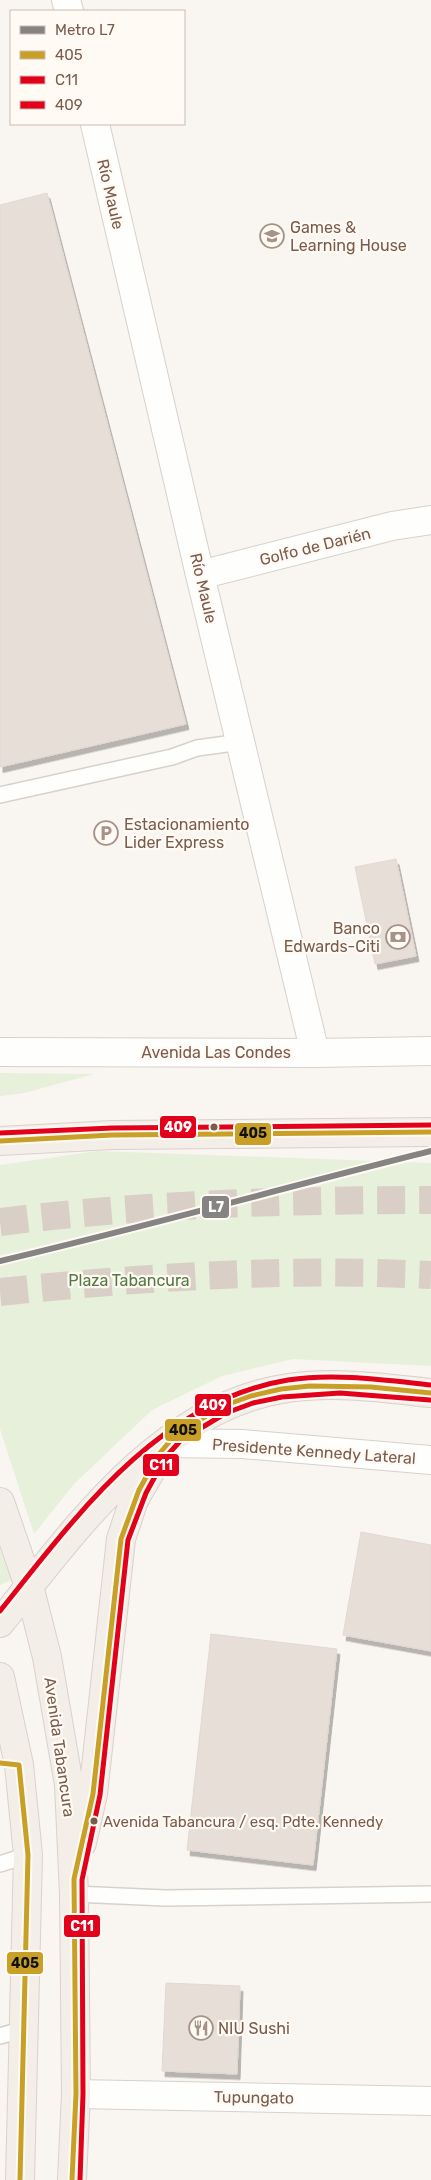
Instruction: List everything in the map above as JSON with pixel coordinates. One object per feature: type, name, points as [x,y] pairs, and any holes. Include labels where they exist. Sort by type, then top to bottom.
[{"type":"main road","points":[[0,1141],[112,1134],[431,1132]]},
{"type":"main road","points":[[0,1624],[28,1586],[83,1522],[121,1482],[166,1443],[203,1416],[230,1403],[258,1394],[288,1388],[347,1385],[431,1393]]},
{"type":"main road","points":[[74,1886],[93,1794],[121,1539],[134,1500],[166,1443]]},
{"type":"main road","name":"Avenida Tabancura","points":[[0,1502],[28,1586],[47,1657],[70,1785],[74,1886],[76,2094],[72,2180]]},
{"type":"main road","points":[[0,1677],[9,1764],[28,1855],[12,2032],[20,2180]]},
{"type":"street","name":"Río Maule","points":[[95,125],[200,576],[315,1053]]},
{"type":"street","name":"Golfo de Darién","points":[[200,576],[392,526],[431,520]]},
{"type":"street","name":"Avenida Las Condes","points":[[0,1052],[315,1053],[431,1051]]},
{"type":"street","name":"Presidente Kennedy Lateral","points":[[166,1443],[242,1444],[431,1460]]},
{"type":"street","name":"Tupungato","points":[[76,2094],[431,2101]]},
{"type":"lane","points":[[0,795],[172,757],[197,748],[241,742]]},
{"type":"lane","points":[[0,1864],[28,1855]]},
{"type":"lane","points":[[74,1886],[164,1898],[431,1894]]},
{"type":"green space","points":[[0,1073],[94,1074],[24,1093],[0,1096]]},
{"type":"green space","name":"Plaza Tabancura","points":[[98,1151],[431,1163],[431,1366],[293,1359],[222,1376],[152,1410],[74,1484],[34,1534],[0,1429],[0,1165]]},
{"type":"green space","points":[[0,1549],[11,1580],[0,1585]]},
{"type":"building","points":[[47,193],[186,724],[0,767],[0,205]]},
{"type":"building","points":[[396,859],[416,956],[375,964],[355,867]]},
{"type":"building","points":[[361,1532],[431,1545],[431,1651],[343,1635]]},
{"type":"building","points":[[211,1634],[337,1649],[313,1865],[187,1850]]},
{"type":"building","name":"NIU Sushi","points":[[166,1983],[240,1986],[237,2074],[162,2071]]},
{"type":"tunnel","points":[[0,1222],[107,1211],[215,1204],[431,1200]]},
{"type":"tunnel","points":[[0,1292],[107,1282],[215,1275],[269,1273],[431,1275]]},
{"type":"metro line","name":"L7","points":[[0,1261],[108,1235],[431,1151]]},
{"type":"transit line","name":"409","points":[[0,1133],[112,1128],[431,1125]]},
{"type":"transit line","name":"405","points":[[0,1141],[112,1135],[431,1132]]},
{"type":"transit line","name":"409","points":[[0,1611],[59,1538],[124,1468],[160,1437],[199,1412],[242,1392],[288,1380],[342,1377],[431,1385]]},
{"type":"transit line","name":"405","points":[[72,2180],[76,2094],[74,1879],[93,1794],[121,1539],[139,1490],[159,1454],[176,1434],[223,1406],[251,1396],[281,1389],[310,1386],[371,1387],[431,1393]]},
{"type":"transit line","name":"C11","points":[[80,2180],[83,2094],[82,1880],[100,1795],[128,1540],[146,1493],[165,1458],[181,1440],[226,1413],[253,1403],[282,1397],[340,1393],[430,1400]]},
{"type":"transit line","name":"405","points":[[0,1763],[19,1765],[28,1855],[20,2180]]},
{"type":"place","name":"Games & Learning House","points":[[272,236]]},
{"type":"place","name":"Estacionamiento Lider Express","points":[[106,833]]},
{"type":"place","name":"Banco Edwards-Citi","points":[[398,937]]},
{"type":"place","name":"Avenida Tabancura / esq. Pdte. Kennedy","points":[[94,1821]]},
{"type":"place","name":"NIU Sushi","points":[[201,2028]]}]
